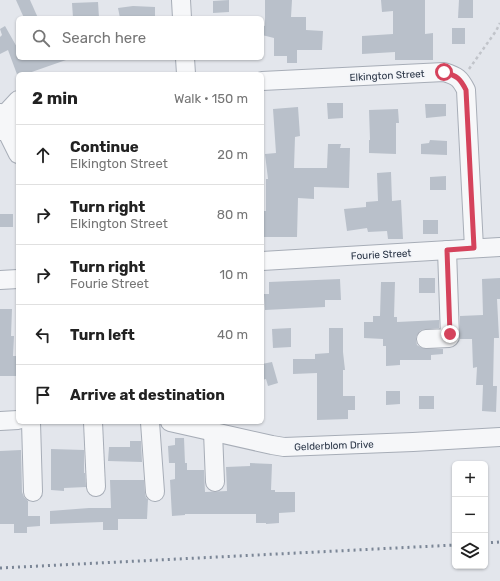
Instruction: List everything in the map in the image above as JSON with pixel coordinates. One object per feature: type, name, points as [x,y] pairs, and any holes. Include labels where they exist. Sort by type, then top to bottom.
[{"type":"street","points":[[181,0],[182,16]]},
{"type":"street","points":[[185,60],[186,72]]},
{"type":"street","name":"Elkington Street","points":[[264,81],[444,72],[461,80]]},
{"type":"street","points":[[461,80],[466,90],[474,248]]},
{"type":"street","points":[[16,103],[3,122],[16,150]]},
{"type":"street","name":"Fourie Street","points":[[264,261],[500,247]]},
{"type":"street","points":[[426,339],[450,337],[447,250]]},
{"type":"street","points":[[0,280],[16,279]]},
{"type":"street","points":[[0,421],[16,420]]},
{"type":"street","points":[[31,424],[33,492]]},
{"type":"street","points":[[93,424],[96,487]]},
{"type":"street","points":[[150,424],[154,492]]},
{"type":"street","name":"Gelderblom Drive","points":[[179,424],[284,447],[406,442],[500,436]]},
{"type":"street","points":[[213,432],[215,482]]},
{"type":"path","points":[[461,80],[496,31],[500,23]]},
{"type":"building","points":[[16,0],[30,0],[37,16],[23,16]]},
{"type":"building","points":[[229,0],[229,12],[213,13],[213,1]]},
{"type":"building","points":[[265,0],[292,0],[291,17],[306,17],[306,30],[323,31],[322,50],[297,50],[297,63],[287,63],[287,56],[274,56],[274,38],[264,36]]},
{"type":"building","points":[[381,0],[425,0],[425,34],[433,33],[433,60],[395,60],[395,52],[362,54],[362,36],[393,34],[393,11],[382,12]]},
{"type":"building","points":[[459,0],[473,0],[473,18],[458,18]]},
{"type":"building","points":[[98,2],[99,16],[73,16],[72,3]]},
{"type":"building","points":[[133,6],[155,7],[155,16],[120,16],[118,8]]},
{"type":"building","points":[[5,26],[16,45],[16,60],[66,60],[32,72],[16,72],[8,50],[0,54],[0,37],[2,35],[0,29]]},
{"type":"building","points":[[452,28],[465,28],[465,44],[452,44]]},
{"type":"building","points":[[327,103],[343,103],[343,118],[328,119]]},
{"type":"building","points":[[425,104],[446,104],[446,116],[426,118]]},
{"type":"building","points":[[298,107],[300,136],[295,137],[294,168],[327,168],[328,144],[341,144],[340,148],[350,148],[349,188],[314,187],[314,199],[298,198],[297,237],[264,237],[266,179],[268,179],[265,154],[276,153],[273,109]]},
{"type":"building","points":[[398,109],[399,123],[396,123],[396,154],[369,153],[369,110]]},
{"type":"building","points":[[430,140],[447,141],[447,155],[421,154],[421,144],[429,143]]},
{"type":"building","points":[[391,172],[392,201],[401,200],[403,239],[388,239],[387,231],[368,232],[367,228],[347,231],[344,209],[366,207],[366,202],[378,201],[377,173]]},
{"type":"building","points":[[446,176],[446,190],[430,190],[430,177]]},
{"type":"building","points":[[0,214],[13,214],[13,227],[0,227]]},
{"type":"building","points":[[423,220],[438,220],[438,234],[423,234]]},
{"type":"building","points":[[419,278],[435,278],[435,293],[419,293]]},
{"type":"building","points":[[500,278],[500,299],[497,299],[499,338],[494,338],[493,386],[497,386],[496,412],[482,411],[483,385],[476,385],[477,367],[473,368],[472,339],[460,339],[460,316],[483,315],[482,279]]},
{"type":"building","points":[[340,279],[341,300],[325,300],[325,307],[265,310],[264,294],[269,294],[269,282]]},
{"type":"building","points":[[381,282],[395,282],[394,317],[397,317],[397,322],[439,320],[439,328],[421,330],[417,335],[416,340],[417,345],[422,348],[443,349],[443,354],[431,355],[431,360],[400,360],[400,365],[386,366],[386,346],[383,346],[383,339],[364,338],[364,322],[373,322],[373,316],[380,316]]},
{"type":"building","points":[[0,309],[12,309],[11,336],[14,336],[13,356],[16,356],[16,376],[0,376]]},
{"type":"building","points":[[291,328],[291,347],[273,348],[272,329]]},
{"type":"building","points":[[329,328],[343,328],[345,370],[343,370],[343,396],[355,396],[355,410],[348,410],[348,419],[317,420],[317,373],[293,374],[293,359],[315,359],[315,354],[329,353]]},
{"type":"building","points":[[272,362],[278,383],[268,386],[266,379],[264,380],[264,364]]},
{"type":"building","points":[[386,391],[400,391],[400,404],[386,405]]},
{"type":"building","points":[[419,396],[434,396],[434,409],[419,409]]},
{"type":"building","points":[[175,438],[184,438],[185,463],[187,463],[187,470],[204,470],[205,492],[227,491],[226,467],[250,466],[250,463],[272,464],[271,490],[275,490],[275,492],[295,492],[295,512],[279,513],[279,523],[266,524],[256,523],[256,514],[185,514],[172,516],[170,480],[175,479],[175,463],[169,463],[168,446],[175,445]]},
{"type":"building","points":[[130,441],[141,441],[142,462],[108,461],[109,447],[130,447]]},
{"type":"building","points":[[51,449],[84,450],[84,473],[86,487],[64,488],[64,491],[51,490]]},
{"type":"building","points":[[21,450],[22,492],[28,501],[28,516],[40,516],[40,526],[27,527],[27,533],[14,533],[14,524],[0,524],[0,451]]},
{"type":"building","points":[[110,480],[144,480],[146,498],[148,499],[147,519],[118,519],[118,530],[103,530],[103,522],[50,524],[50,511],[111,508]]},
{"type":"railway","points":[[488,543],[500,542]]},
{"type":"railway","points":[[0,568],[452,545]]},
{"type":"route","points":[[444,72],[461,80],[466,90],[474,248],[447,250],[450,334]]}]
